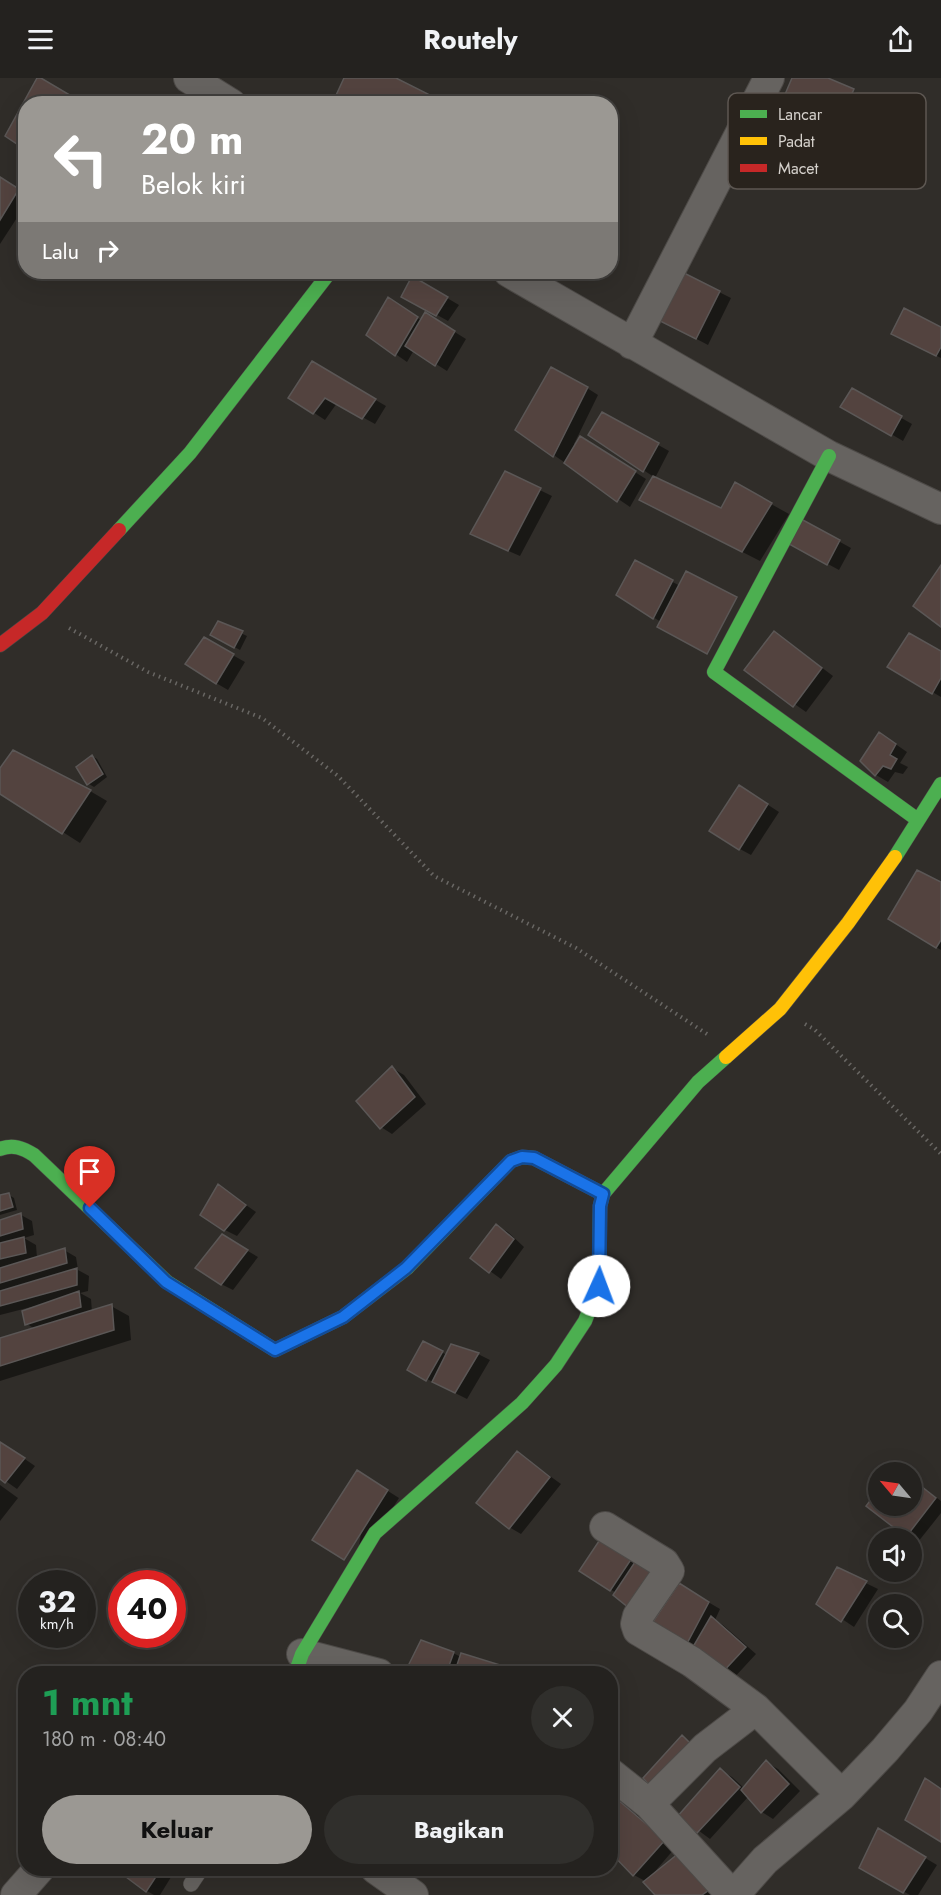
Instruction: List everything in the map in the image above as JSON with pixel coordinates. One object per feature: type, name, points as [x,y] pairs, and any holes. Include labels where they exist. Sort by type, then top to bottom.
[{"type":"street","points":[[189,78],[218,96]]},
{"type":"street","points":[[761,93],[769,78]]},
{"type":"street","points":[[632,344],[728,158]]},
{"type":"street","points":[[0,645],[42,613],[190,453],[325,279]]},
{"type":"street","points":[[520,279],[829,456],[941,509]]},
{"type":"street","points":[[829,456],[714,672],[918,820]]},
{"type":"street","points":[[315,1666],[299,1664],[375,1533],[522,1403],[556,1365],[585,1321],[599,1286],[600,1206],[603,1194],[699,1082],[780,1009],[848,923],[888,867],[941,784]]},
{"type":"street","points":[[0,1149],[6,1146],[23,1148],[34,1155],[166,1282],[275,1350],[343,1317],[406,1268],[511,1161],[522,1157],[534,1158],[603,1194]]},
{"type":"street","points":[[605,1527],[664,1563],[669,1571],[638,1616],[636,1624],[638,1630],[692,1662],[756,1709],[842,1795]]},
{"type":"street","points":[[618,1779],[649,1804],[733,1895],[765,1860],[842,1795],[885,1750],[918,1711],[941,1676]]},
{"type":"street","points":[[649,1804],[705,1748],[756,1709]]},
{"type":"street","points":[[16,1895],[33,1876]]},
{"type":"street","points":[[386,1876],[413,1895]]},
{"type":"lane","points":[[191,1884],[196,1876]]},
{"type":"path","points":[[42,613],[148,672],[262,718],[338,776],[434,876],[576,948],[733,1051]]},
{"type":"path","points":[[780,1009],[813,1029],[941,1154]]},
{"type":"building","points":[[37,78],[41,78],[71,96],[27,96]]},
{"type":"building","points":[[344,78],[396,78],[428,94],[427,96],[336,96]]},
{"type":"building","points":[[792,78],[828,78],[854,89],[852,93],[786,93]]},
{"type":"building","points":[[18,112],[18,145],[5,136]]},
{"type":"building","points":[[0,177],[18,188],[18,191],[0,220]]},
{"type":"building","points":[[682,272],[720,291],[696,339],[658,320]]},
{"type":"building","points":[[410,279],[417,279],[448,297],[436,316],[401,297]]},
{"type":"building","points":[[388,297],[418,317],[395,356],[366,335]]},
{"type":"building","points":[[904,308],[941,327],[941,347],[936,356],[891,334]]},
{"type":"building","points":[[425,312],[455,331],[435,366],[405,346]]},
{"type":"building","points":[[312,361],[376,399],[362,419],[325,398],[313,414],[288,398]]},
{"type":"building","points":[[551,367],[588,387],[553,457],[515,430]]},
{"type":"building","points":[[852,388],[902,416],[891,436],[840,407]]},
{"type":"building","points":[[602,412],[659,443],[643,472],[588,435]]},
{"type":"building","points":[[580,436],[636,471],[617,502],[564,463]]},
{"type":"building","points":[[505,471],[541,488],[508,551],[470,534]]},
{"type":"building","points":[[653,476],[721,508],[735,482],[772,503],[742,552],[639,500]]},
{"type":"building","points":[[801,519],[840,540],[827,565],[789,544]]},
{"type":"building","points":[[635,560],[673,580],[653,619],[616,595]]},
{"type":"building","points":[[941,565],[941,627],[913,606]]},
{"type":"building","points":[[686,571],[737,597],[707,654],[657,627]]},
{"type":"building","points":[[218,621],[243,631],[234,648],[210,635]]},
{"type":"building","points":[[774,631],[822,668],[793,707],[744,670]]},
{"type":"building","points":[[909,633],[941,651],[941,678],[932,694],[887,667]]},
{"type":"building","points":[[204,637],[234,654],[216,684],[185,664]]},
{"type":"building","points":[[879,732],[896,744],[890,755],[897,759],[891,769],[883,766],[875,776],[860,761]]},
{"type":"building","points":[[13,750],[91,790],[62,834],[0,794],[0,768]]},
{"type":"building","points":[[92,755],[103,774],[87,785],[76,767]]},
{"type":"building","points":[[739,785],[768,804],[739,850],[709,831]]},
{"type":"building","points":[[917,870],[941,882],[941,940],[936,948],[888,919]]},
{"type":"building","points":[[392,1066],[415,1097],[380,1129],[356,1101]]},
{"type":"building","points":[[218,1184],[246,1205],[224,1231],[200,1215]]},
{"type":"building","points":[[9,1193],[13,1207],[0,1211],[0,1195]]},
{"type":"building","points":[[21,1213],[23,1229],[0,1236],[0,1220]]},
{"type":"building","points":[[496,1224],[514,1239],[489,1273],[470,1258]]},
{"type":"building","points":[[222,1234],[248,1250],[221,1285],[195,1268]]},
{"type":"building","points":[[24,1237],[26,1253],[0,1259],[0,1243]]},
{"type":"building","points":[[65,1248],[67,1263],[0,1283],[0,1268]]},
{"type":"building","points":[[77,1268],[77,1285],[0,1306],[0,1291]]},
{"type":"building","points":[[79,1291],[81,1307],[25,1325],[22,1311]]},
{"type":"building","points":[[112,1304],[114,1330],[0,1366],[0,1338]]},
{"type":"building","points":[[423,1341],[443,1351],[426,1381],[407,1370]]},
{"type":"building","points":[[451,1344],[479,1353],[455,1393],[432,1382]]},
{"type":"building","points":[[0,1442],[25,1458],[5,1483],[0,1479]]},
{"type":"building","points":[[517,1451],[550,1477],[509,1529],[476,1503]]},
{"type":"building","points":[[357,1470],[388,1490],[344,1560],[312,1540]]},
{"type":"building","points":[[922,1487],[936,1498],[913,1528],[894,1528],[879,1516],[922,1516]]},
{"type":"building","points":[[603,1535],[634,1555],[610,1591],[579,1571]]},
{"type":"building","points":[[637,1559],[659,1574],[635,1613],[613,1595]]},
{"type":"building","points":[[837,1567],[867,1581],[841,1622],[816,1604]]},
{"type":"building","points":[[679,1583],[709,1602],[684,1649],[652,1623]]},
{"type":"building","points":[[711,1616],[746,1647],[720,1675],[690,1652]]},
{"type":"building","points":[[421,1640],[454,1652],[449,1666],[408,1666]]},
{"type":"building","points":[[461,1653],[500,1665],[500,1666],[457,1666]]},
{"type":"building","points":[[682,1735],[697,1750],[655,1792],[643,1778]]},
{"type":"building","points":[[766,1760],[789,1784],[761,1813],[741,1790]]},
{"type":"building","points":[[720,1768],[740,1787],[697,1833],[677,1817]]},
{"type":"building","points":[[925,1778],[941,1789],[941,1842],[905,1820]]},
{"type":"building","points":[[618,1800],[665,1840],[633,1876],[618,1860]]},
{"type":"building","points":[[878,1828],[926,1857],[903,1893],[859,1868]]},
{"type":"building","points":[[679,1853],[709,1890],[702,1895],[655,1895],[643,1882]]},
{"type":"building","points":[[125,1876],[156,1876],[146,1892]]},
{"type":"traffic: fast","points":[[119,530],[190,453],[325,279]]},
{"type":"traffic: fast","points":[[829,456],[714,672],[918,820]]},
{"type":"traffic: fast","points":[[895,857],[941,784]]},
{"type":"traffic: fast","points":[[298,1666],[302,1654],[375,1533],[522,1403],[556,1365],[585,1321],[599,1285],[600,1206],[603,1194],[698,1082],[726,1057]]},
{"type":"traffic: fast","points":[[0,1149],[18,1148],[34,1155],[167,1282],[275,1350],[343,1317],[407,1268],[511,1161],[522,1157],[534,1158],[603,1194]]},
{"type":"traffic: slow","points":[[726,1057],[780,1009],[848,923],[895,857]]},
{"type":"traffic: jam","points":[[0,645],[42,613],[119,530]]},
{"type":"route","points":[[90,1208],[166,1282],[275,1350],[343,1317],[406,1268],[511,1161],[522,1157],[534,1158],[603,1194],[600,1206],[599,1286]]}]
